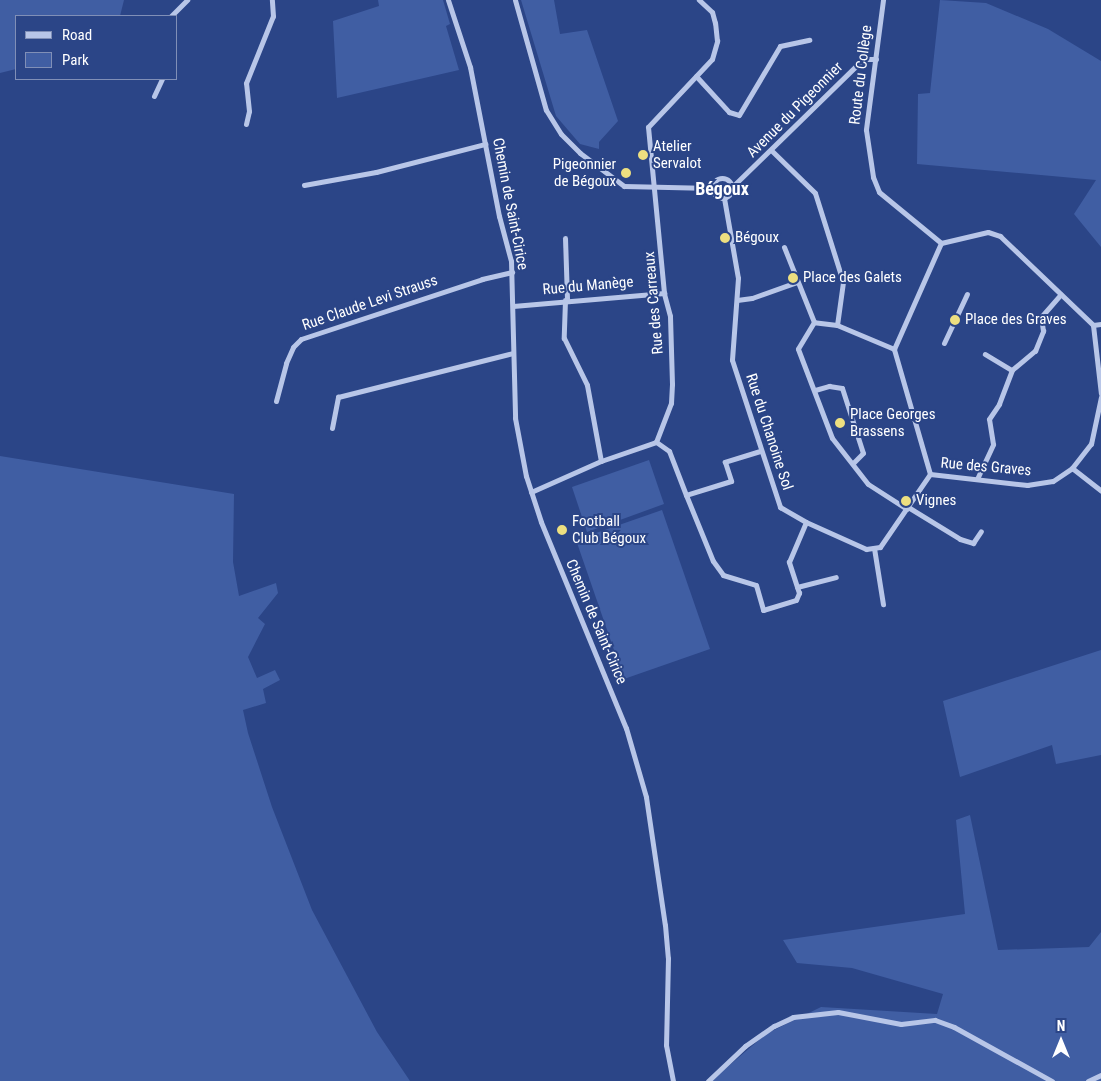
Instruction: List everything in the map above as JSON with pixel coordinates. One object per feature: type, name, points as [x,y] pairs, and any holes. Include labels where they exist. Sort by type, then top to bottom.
[{"type":"street","points":[[172,15],[187,0]]},
{"type":"street","points":[[246,124],[248,111],[246,83],[273,16],[272,0]]},
{"type":"street","name":"Chemin de Saint-Cirice","points":[[448,0],[470,68],[512,272],[515,418],[531,492],[626,728],[646,797],[665,925],[668,958],[666,1045],[673,1081]]},
{"type":"street","points":[[515,0],[546,110],[560,134],[617,184],[654,188],[712,188],[722,177],[727,178],[733,186],[730,196],[724,198],[716,196],[712,188]]},
{"type":"street","name":"Rue des Carreaux","points":[[656,442],[671,403],[672,384],[670,316],[664,293],[648,127],[712,59],[716,41],[712,12],[699,0]]},
{"type":"street","name":"Route du Collège","points":[[883,0],[866,130],[873,177],[879,192],[941,243]]},
{"type":"street","points":[[696,76],[729,112],[739,115],[780,46],[809,40]]},
{"type":"street","name":"Avenue du Pigeonnier","points":[[733,186],[772,151],[863,59],[876,59]]},
{"type":"street","points":[[154,96],[162,80]]},
{"type":"street","points":[[304,186],[376,172],[485,144]]},
{"type":"street","points":[[772,151],[815,193],[843,282],[837,325]]},
{"type":"street","name":"Rue du Chanoine Sol","points":[[724,198],[738,278],[732,360],[760,451],[771,471],[780,507],[806,522],[866,549],[874,548]]},
{"type":"street","points":[[814,322],[837,325],[894,349],[941,243],[988,232],[1000,236],[1093,325],[1101,324]]},
{"type":"street","points":[[564,238],[566,300],[564,338],[587,385],[601,461]]},
{"type":"street","points":[[784,247],[814,322]]},
{"type":"street","name":"Rue Claude Levi Strauss","points":[[276,401],[286,363],[293,347],[300,339],[482,278],[512,272]]},
{"type":"street","points":[[736,300],[752,298],[797,282]]},
{"type":"street","name":"Rue du Manège","points":[[513,306],[664,293]]},
{"type":"street","points":[[944,343],[967,294]]},
{"type":"street","points":[[977,479],[994,444],[989,419],[999,404],[1012,370],[1035,351],[1043,331],[1042,317],[1061,294]]},
{"type":"street","points":[[814,322],[798,349],[832,438],[864,476],[868,484],[960,539],[973,542],[981,531]]},
{"type":"street","name":"Rue des Graves","points":[[894,349],[930,474],[1044,484],[1072,468],[1091,444],[1101,395],[1093,325]]},
{"type":"street","points":[[332,428],[338,397],[513,353]]},
{"type":"street","points":[[985,354],[1012,370]]},
{"type":"street","points":[[815,390],[829,386],[842,388],[863,453],[853,463]]},
{"type":"street","points":[[531,492],[601,461],[656,442],[669,451],[712,561],[723,575],[756,585],[763,610],[796,600],[799,593],[789,562],[806,522]]},
{"type":"street","points":[[686,495],[731,481],[725,462],[760,451]]},
{"type":"street","points":[[1072,468],[1101,491]]},
{"type":"street","points":[[883,604],[874,548],[880,547],[930,474]]},
{"type":"street","points":[[797,587],[836,577]]},
{"type":"street","points":[[708,1081],[745,1046],[774,1026],[792,1017],[838,1012],[901,1024],[935,1020],[954,1027],[1052,1081]]},
{"type":"street","points":[[1088,1081],[1101,1074]]},
{"type":"green space","points":[[0,0],[124,0],[120,15],[15,15],[15,69],[0,73]]},
{"type":"green space","points":[[378,0],[443,0],[450,24],[446,26],[459,70],[337,98],[333,21],[379,6]]},
{"type":"green space","points":[[521,0],[554,0],[560,34],[587,30],[618,121],[599,142],[599,149],[580,144],[556,116]]},
{"type":"green space","points":[[940,0],[986,3],[1048,29],[1101,61],[1101,247],[1074,214],[1096,180],[917,164],[918,94],[930,93]]},
{"type":"green space","points":[[0,456],[234,494],[233,562],[239,596],[276,583],[278,593],[258,618],[265,624],[248,657],[257,678],[275,670],[280,680],[263,689],[266,703],[243,710],[248,733],[272,807],[312,910],[377,1032],[410,1081],[0,1081]]},
{"type":"green space","points":[[649,460],[664,504],[587,532],[572,487]]},
{"type":"green space","points":[[662,510],[710,649],[624,679],[576,540]]},
{"type":"green space","points":[[1101,650],[1101,755],[1056,764],[1052,745],[960,777],[943,701]]},
{"type":"green space","points":[[970,815],[998,950],[1089,947],[1101,932],[1101,1081],[711,1081],[766,1034],[821,1007],[937,1014],[943,994],[852,968],[797,963],[783,940],[965,914],[956,820]]},
{"type":"place","name":"Atelier Servalot","points":[[643,155]]},
{"type":"place","name":"Pigeonnier de Bégoux","points":[[626,173]]},
{"type":"place","name":"Bégoux","points":[[725,238]]},
{"type":"place","name":"Place des Galets","points":[[793,278]]},
{"type":"place","name":"Place des Graves","points":[[955,320]]},
{"type":"place","name":"Place Georges Brassens","points":[[840,423]]},
{"type":"place","name":"Vignes","points":[[906,501]]},
{"type":"place","name":"Football Club Bégoux","points":[[562,530]]},
{"type":"district","name":"Bégoux","points":[[722,189]]}]
